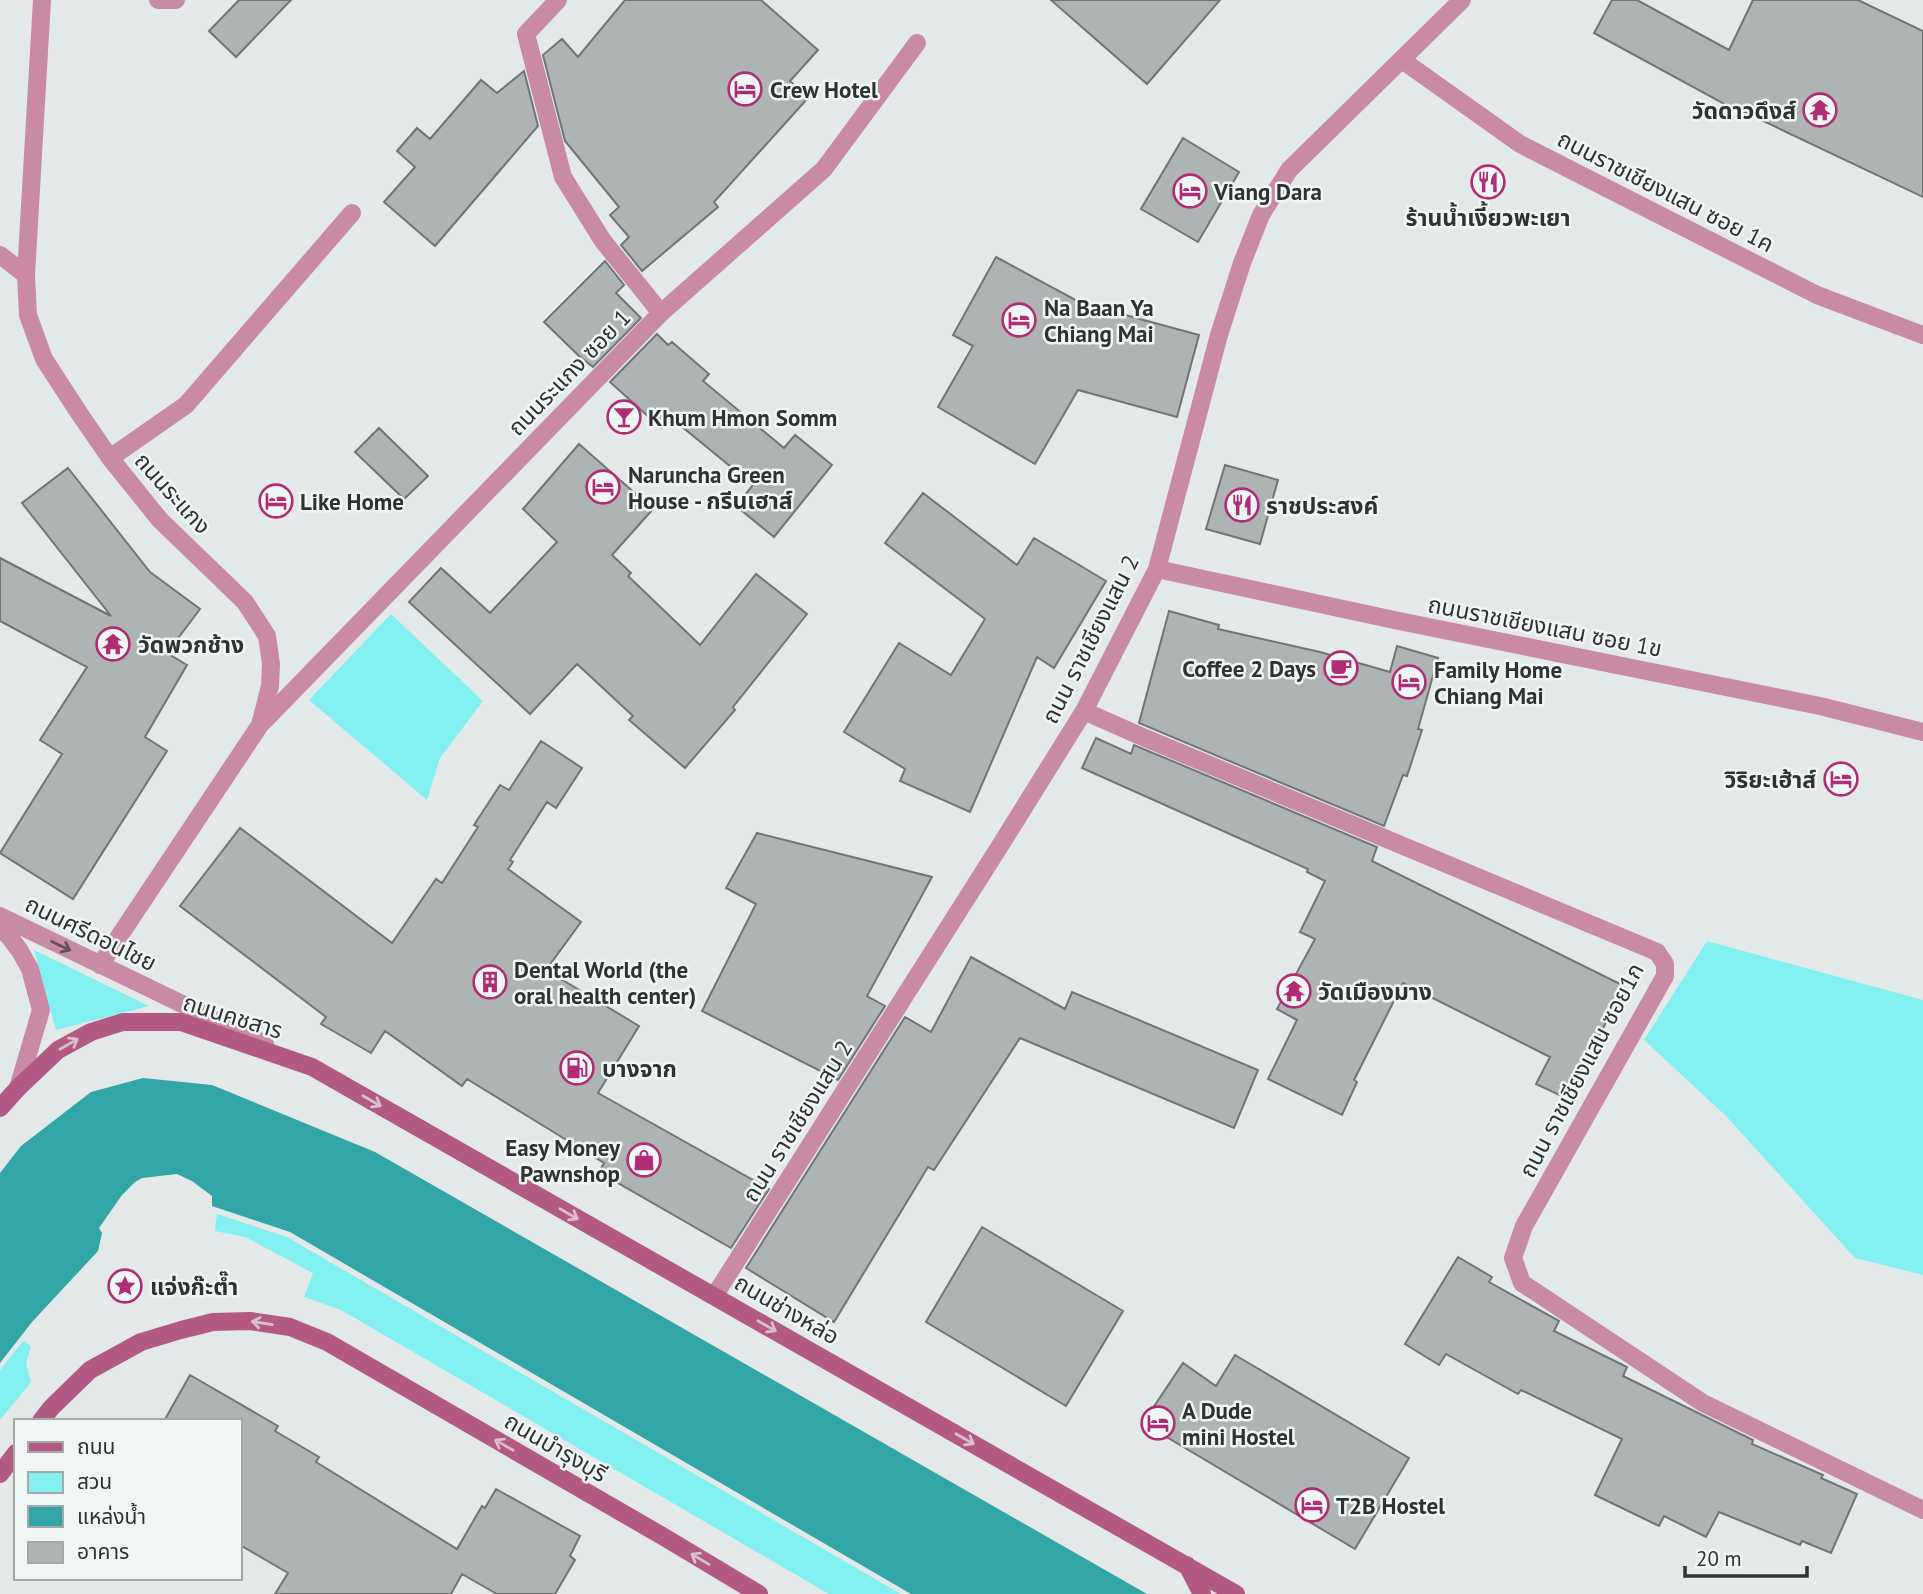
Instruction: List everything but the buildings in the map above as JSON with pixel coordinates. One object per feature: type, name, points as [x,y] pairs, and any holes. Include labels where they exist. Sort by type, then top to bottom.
[{"type":"main road","name":"ถนนคชสาร","points":[[0,1108],[58,1050],[91,1032],[123,1022],[181,1022],[312,1067]]},
{"type":"main road","name":"ถนนช่างหล่อ","points":[[312,1067],[1236,1594]]},
{"type":"main road","name":"ถนนบำรุงบุรี","points":[[43,1419],[90,1370],[141,1342],[213,1322],[250,1321],[290,1327],[327,1342],[759,1594]]},
{"type":"main road","points":[[0,1474],[14,1456]]},
{"type":"main road","points":[[1187,1565],[1202,1594]]},
{"type":"street","name":"ถนนระแกง","points":[[42,0],[26,275],[27,315],[44,359],[110,458],[160,520],[245,602],[267,636],[271,664],[270,686],[260,725],[100,965]]},
{"type":"street","points":[[159,0],[176,0]]},
{"type":"street","name":"ถนนระแกง ซอย 1","points":[[260,725],[661,313],[603,241],[563,177],[526,34],[558,0]]},
{"type":"street","name":"ถนน ราชเชียงแสน 2","points":[[715,1295],[1084,711],[1157,569],[1219,334],[1261,215],[1289,170],[1462,0]]},
{"type":"street","points":[[661,313],[824,169],[917,43]]},
{"type":"street","name":"ถนนราชเชียงแสน ซอย 1ค","points":[[1402,60],[1520,144],[1817,295],[1923,335]]},
{"type":"street","points":[[110,458],[186,405],[352,213]]},
{"type":"street","points":[[0,255],[26,275]]},
{"type":"street","name":"ถนนราชเชียงแสน ซอย 1ข","points":[[1157,569],[1412,624],[1820,706],[1923,732]]},
{"type":"street","name":"ถนน ราชเชียงแสน ซอย1ก","points":[[1084,711],[1138,736],[1657,952],[1665,964],[1665,976],[1524,1226],[1513,1258],[1522,1283],[1703,1403],[1923,1510]]},
{"type":"street","name":"ถนนศรีดอนไชย","points":[[0,916],[312,1067]]},
{"type":"street","name":"ถนนศรีดอนไชย","points":[[0,929],[20,951],[30,970],[41,1010],[18,1088]]},
{"type":"green space","points":[[391,614],[483,701],[440,758],[427,800],[309,700]]},
{"type":"green space","points":[[1707,941],[1923,1000],[1923,1275],[1855,1258],[1726,1116],[1644,1040]]},
{"type":"green space","points":[[34,950],[149,1006],[56,1030]]},
{"type":"green space","points":[[217,1214],[287,1237],[901,1594],[829,1594],[341,1310],[304,1297],[313,1273],[245,1237],[215,1231]]},
{"type":"green space","points":[[24,1340],[31,1347],[26,1363],[31,1382],[0,1420],[0,1370]]},
{"type":"water","points":[[143,1078],[212,1085],[375,1152],[1147,1594],[911,1594],[290,1232],[212,1206],[212,1196],[177,1174],[142,1178],[122,1195],[99,1228],[102,1233],[98,1251],[32,1322],[0,1363],[0,1173],[21,1146],[91,1092]]},
{"type":"place","name":"Crew Hotel","points":[[745,89]]},
{"type":"place","name":"วัดดาวดึงส์","points":[[1820,110]]},
{"type":"place","name":"ร้านน้ำเงี้ยวพะเยา","points":[[1488,182]]},
{"type":"place","name":"Viang Dara","points":[[1190,191]]},
{"type":"place","name":"Na Baan Ya Chiang Mai","points":[[1019,320]]},
{"type":"place","name":"Khum Hmon Somm","points":[[624,417]]},
{"type":"place","name":"Naruncha Green House - กรีนเฮาส์","points":[[603,487]]},
{"type":"place","name":"Like Home","points":[[276,501]]},
{"type":"place","name":"ราชประสงค์","points":[[1242,505]]},
{"type":"place","name":"วัดพวกช้าง","points":[[113,644]]},
{"type":"place","name":"Coffee 2 Days","points":[[1341,668]]},
{"type":"place","name":"Family Home Chiang Mai","points":[[1409,682]]},
{"type":"place","name":"วิริยะเฮ้าส์","points":[[1841,779]]},
{"type":"place","name":"Dental World (the oral health center)","points":[[490,982]]},
{"type":"place","name":"วัดเมืองมาง","points":[[1294,991]]},
{"type":"place","name":"บางจาก","points":[[577,1068]]},
{"type":"place","name":"Easy Money Pawnshop","points":[[644,1160]]},
{"type":"place","name":"แจ่งก๊ะต๊ำ","points":[[125,1286]]},
{"type":"place","name":"A Dude mini Hostel","points":[[1158,1423]]},
{"type":"place","name":"T2B Hostel","points":[[1312,1505]]}]
